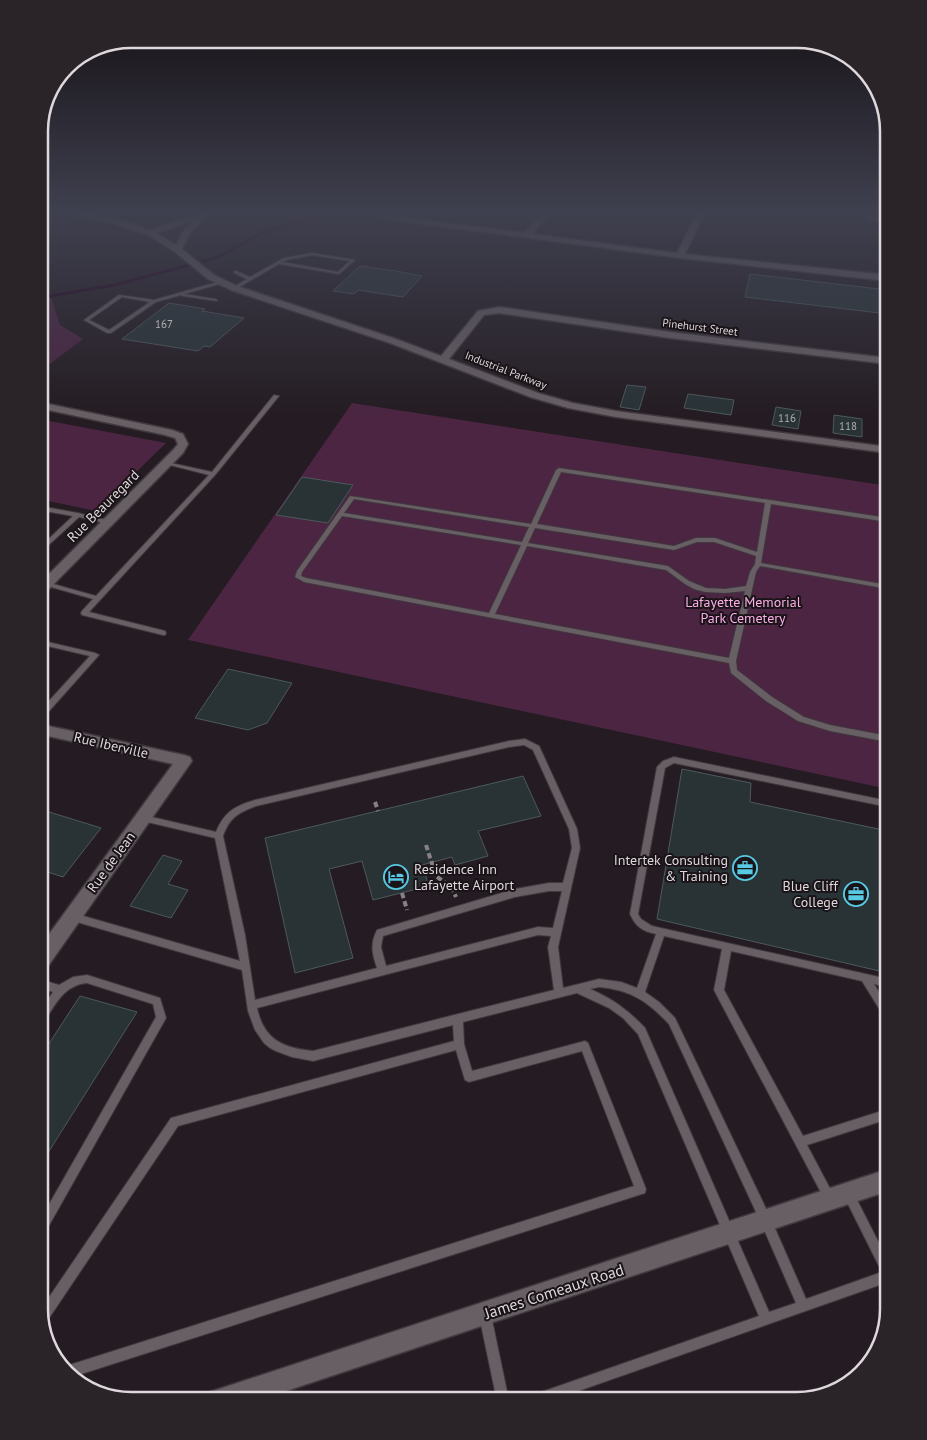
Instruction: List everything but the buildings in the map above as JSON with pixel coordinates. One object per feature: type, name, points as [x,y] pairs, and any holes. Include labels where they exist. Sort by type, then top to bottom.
[{"type":"street","name":"Industrial Parkway","points":[[217,280],[234,288],[350,325],[534,395],[572,406],[616,414],[879,449]]},
{"type":"street","name":"Pinehurst Street","points":[[443,360],[481,313],[499,310],[670,335],[879,360]]},
{"type":"street","name":"Rue Beauregard","points":[[48,407],[168,432],[179,436],[182,440],[182,447],[168,463],[48,582]]},
{"type":"street","name":"Rue Iberville","points":[[48,731],[184,761]]},
{"type":"street","name":"Rue de Jean","points":[[48,950],[184,761]]},
{"type":"street","name":"James Comeaux Road","points":[[246,1392],[879,1183]]},
{"type":"lane","points":[[234,288],[248,280]]},
{"type":"lane","points":[[154,301],[121,296],[86,320],[109,332],[154,301],[221,282]]},
{"type":"lane","points":[[178,294],[215,300]]},
{"type":"lane","points":[[163,633],[84,613],[213,474],[276,396]]},
{"type":"lane","points":[[168,463],[213,474]]},
{"type":"lane","points":[[492,614],[559,470],[879,519]]},
{"type":"lane","points":[[732,661],[492,614],[304,580],[298,577],[299,572],[342,514],[352,497],[674,548],[696,540],[715,540],[760,555]]},
{"type":"lane","points":[[768,502],[758,564],[753,572],[732,661],[734,671],[769,699],[801,718],[830,728],[879,738]]},
{"type":"lane","points":[[48,510],[108,522]]},
{"type":"lane","points":[[342,514],[668,568],[683,582],[702,590],[729,592],[749,588]]},
{"type":"lane","points":[[48,543],[78,515]]},
{"type":"lane","points":[[758,564],[879,585]]},
{"type":"lane","points":[[48,589],[97,598]]},
{"type":"lane","points":[[48,644],[94,654],[48,707]]},
{"type":"lane","points":[[559,992],[553,947],[576,848],[573,829],[536,748],[525,742],[509,744],[255,803],[237,810],[223,821],[219,836],[246,967],[254,1017],[262,1034],[276,1048],[297,1055],[313,1056],[599,983],[618,984],[640,992],[658,1004],[672,1021],[766,1221],[803,1305]]},
{"type":"lane","points":[[879,802],[674,760],[666,762],[661,767],[634,914],[638,922],[650,929],[879,981]]},
{"type":"lane","points":[[143,818],[219,836]]},
{"type":"lane","points":[[383,971],[376,951],[380,933],[516,893],[549,887],[567,887]]},
{"type":"lane","points":[[72,917],[246,967]]},
{"type":"lane","points":[[252,1005],[538,931],[557,932]]},
{"type":"lane","points":[[640,992],[661,932]]},
{"type":"lane","points":[[727,947],[719,990],[800,1142],[839,1196],[879,1260]]},
{"type":"lane","points":[[865,978],[879,1001]]},
{"type":"lane","points":[[48,1008],[60,990],[76,980],[87,979],[157,1001],[161,1018],[48,1216]]},
{"type":"lane","points":[[48,987],[60,990]]},
{"type":"lane","points":[[576,988],[611,1002],[642,1031],[766,1318]]},
{"type":"lane","points":[[74,1370],[641,1188],[585,1046],[469,1077],[459,1044],[458,1018]]},
{"type":"lane","points":[[48,1310],[174,1122],[459,1044]]},
{"type":"lane","points":[[800,1142],[879,1117]]},
{"type":"lane","points":[[558,1392],[879,1277]]},
{"type":"lane","points":[[485,1313],[501,1392]]},
{"type":"path","points":[[376,802],[378,811]]},
{"type":"path","points":[[426,844],[433,870],[440,883],[452,888],[456,897]]},
{"type":"path","points":[[402,893],[407,910]]},
{"type":"green space","points":[[51,297],[60,325],[83,339],[48,365],[48,298]]},
{"type":"green space","name":"Lafayette Memorial Park Cemetery","points":[[352,403],[879,485],[879,787],[188,640]]},
{"type":"green space","points":[[48,421],[166,443],[96,511],[48,501]]},
{"type":"waterway","points":[[48,296],[132,280]]},
{"type":"place","name":"Intertek Consulting & Training","points":[[745,868]]},
{"type":"place","name":"Residence Inn Lafayette Airport","points":[[396,877]]},
{"type":"place","name":"Blue Cliff College","points":[[856,894]]}]
